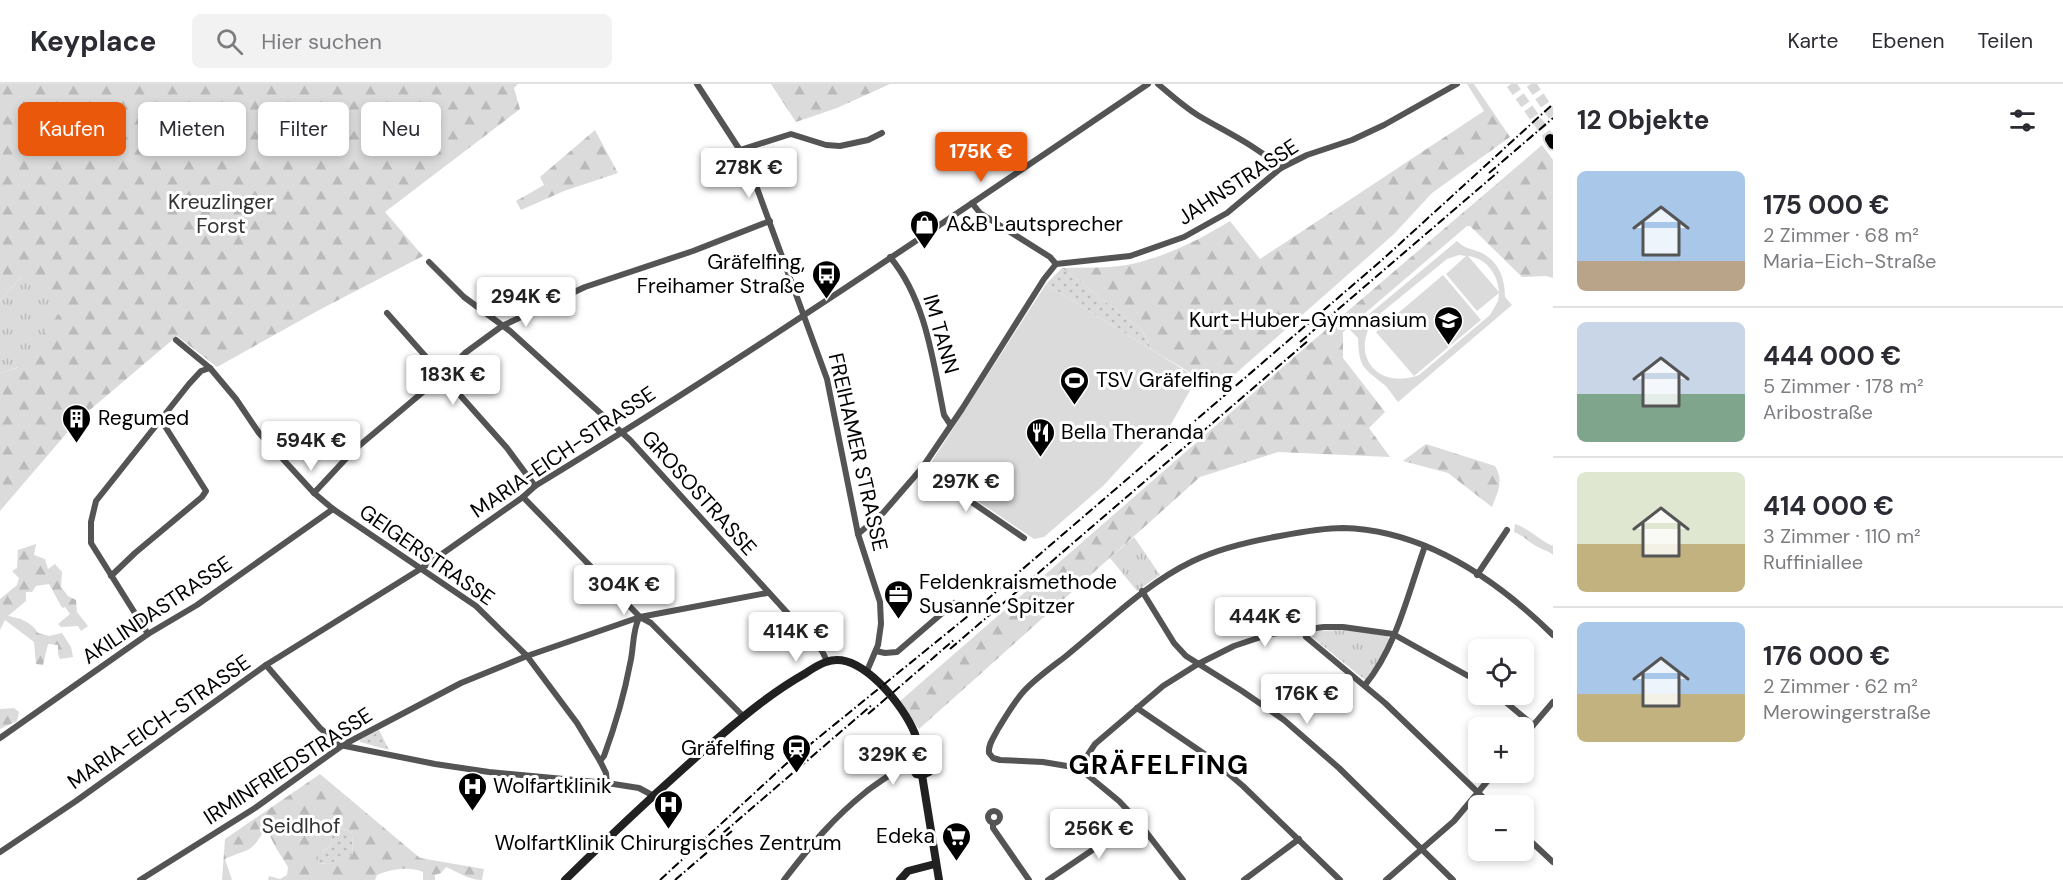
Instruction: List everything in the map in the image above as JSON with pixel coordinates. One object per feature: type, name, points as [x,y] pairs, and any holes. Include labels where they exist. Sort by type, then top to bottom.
[{"type":"street","name":"FREIHAMER STRASSE","points":[[697,84],[747,161],[827,379],[858,534],[880,602],[881,624],[876,651],[867,671]]},
{"type":"street","name":"MARIA-EICH-STRASSE","points":[[0,852],[76,801],[267,665],[422,568],[523,497],[535,486],[621,434],[1148,84]]},
{"type":"street","points":[[1158,84],[1197,114],[1263,152],[1281,168]]},
{"type":"street","name":"JAHNSTRASSE","points":[[1056,264],[1130,256],[1184,237],[1217,220],[1281,168],[1307,155],[1352,140],[1384,126],[1456,84]]},
{"type":"street","points":[[740,150],[790,134],[825,145],[840,146],[868,140],[882,133]]},
{"type":"street","points":[[858,534],[883,513],[922,468],[1056,264],[1050,257],[980,213],[972,203]]},
{"type":"street","points":[[314,493],[354,450],[442,376],[465,353],[502,326],[585,287],[693,251],[770,221]]},
{"type":"street","name":"IM TANN","points":[[890,257],[904,273],[919,310],[930,345],[944,415],[950,424]]},
{"type":"street","name":"GROSOSTRASSE","points":[[429,262],[464,297],[502,326],[630,440],[822,651],[827,661]]},
{"type":"street","points":[[387,313],[507,448],[535,486]]},
{"type":"street","name":"GEIGERSTRASSE","points":[[176,340],[210,368],[236,399],[259,433],[314,493],[333,509],[476,606],[527,656],[577,723],[600,761],[606,773],[607,783]]},
{"type":"street","points":[[148,634],[91,543],[91,522],[96,501],[189,384],[201,371],[210,368]]},
{"type":"street","points":[[111,576],[202,497],[206,491],[161,420]]},
{"type":"street","points":[[922,468],[1024,538]]},
{"type":"street","points":[[523,497],[640,617],[651,623],[743,716]]},
{"type":"street","name":"AKILINDASTRASSE","points":[[0,738],[148,634],[197,605],[333,509]]},
{"type":"street","points":[[1183,880],[1137,820],[1119,801],[1079,768],[1043,762],[1000,760],[993,758],[988,747],[1007,713],[1024,691],[1142,591],[1193,561],[1227,548],[1311,530],[1344,528],[1382,532],[1454,558],[1520,605],[1553,635]]},
{"type":"street","points":[[1477,575],[1507,530]]},
{"type":"street","points":[[1365,685],[1387,652],[1425,546]]},
{"type":"street","points":[[1142,591],[1174,643],[1186,656],[1284,720],[1338,768],[1453,880]]},
{"type":"street","name":"IRMINFRIEDSTRASSE","points":[[140,880],[255,808],[343,745],[461,683],[527,656],[640,617],[767,593]]},
{"type":"street","points":[[876,651],[897,652],[954,603]]},
{"type":"street","points":[[600,761],[604,756],[620,710],[631,661],[635,626],[640,617]]},
{"type":"street","points":[[1079,768],[1095,744],[1163,686],[1198,664],[1234,646],[1270,634],[1304,628],[1343,627],[1393,634],[1468,676]]},
{"type":"street","points":[[1304,628],[1306,637],[1365,685],[1478,793]]},
{"type":"street","points":[[565,880],[652,795],[743,716],[790,682],[827,661],[844,661],[867,671],[894,700],[912,727],[920,756]]},
{"type":"street","points":[[267,665],[320,728],[340,745],[489,772],[639,788],[652,795]]},
{"type":"street","points":[[1534,724],[1553,702]]},
{"type":"street","points":[[1509,705],[1523,717]]},
{"type":"street","points":[[1137,708],[1209,757],[1299,839],[1340,880]]},
{"type":"street","points":[[920,756],[928,759],[931,764],[929,772],[922,775],[916,774],[912,766],[914,759],[920,756]]},
{"type":"street","points":[[784,880],[813,842],[846,808],[891,772],[912,766]]},
{"type":"street","points":[[922,775],[939,880]]},
{"type":"street","points":[[1386,880],[1454,821],[1486,783]]},
{"type":"street","points":[[1048,880],[1137,820]]},
{"type":"street","points":[[993,823],[993,828],[1029,880]]},
{"type":"street","points":[[1244,880],[1299,839]]},
{"type":"street","points":[[1534,844],[1553,862]]},
{"type":"street","points":[[900,880],[908,871],[935,864]]},
{"type":"green space","name":"Kreuzlinger Forst","points":[[0,84],[518,84],[514,88],[520,109],[385,212],[423,256],[217,367],[177,336],[78,420],[0,511],[0,373],[17,368],[22,276],[0,300]]},
{"type":"green space","points":[[771,84],[890,84],[837,108],[796,122]]},
{"type":"green space","points":[[1467,84],[1474,84],[1510,137],[1432,193],[1394,234],[1218,389],[1152,350],[1142,330],[1062,268],[1115,267],[1145,261],[1182,247],[1230,221],[1260,259],[1484,111]]},
{"type":"green space","points":[[595,130],[618,173],[564,191],[521,210],[516,201],[544,185],[540,177]]},
{"type":"green space","points":[[1542,145],[1553,160],[1553,278],[1522,277],[1470,226],[1467,226],[1343,332],[1343,358],[1385,412],[1369,428],[1390,457],[1278,452],[1200,477],[919,729],[899,702],[1308,345]]},
{"type":"green space","points":[[1457,241],[1484,254],[1495,264],[1504,282],[1505,297],[1512,305],[1398,402],[1363,365],[1359,355],[1358,338],[1350,330]],"holes":[[[1459,255],[1466,256],[1446,274],[1477,311],[1499,293],[1498,301],[1490,315],[1419,375],[1404,379],[1390,378],[1379,373],[1371,366],[1366,355],[1365,344],[1368,330],[1376,317],[1447,259]],[[1468,256],[1480,260],[1490,268],[1499,292]]]},
{"type":"green space","points":[[1062,268],[1142,330],[1152,350],[1046,284]]},
{"type":"green space","points":[[1443,275],[1481,320],[1414,376],[1376,332]]},
{"type":"green space","points":[[22,276],[65,306],[16,368],[0,373],[0,300]]},
{"type":"green space","name":"TSV Gräfelfing","points":[[1046,284],[1197,378],[1162,438],[1152,433],[1103,486],[1044,537],[1034,539],[930,469],[929,466]]},
{"type":"green space","points":[[1426,444],[1495,466],[1500,482],[1492,507],[1448,473],[1403,461]]},
{"type":"green space","points":[[1515,524],[1553,546],[1553,555],[1514,532]]},
{"type":"green space","points":[[1134,537],[1160,575],[1137,591],[1110,558]]},
{"type":"green space","points":[[36,544],[34,555],[45,559],[48,569],[55,564],[62,572],[61,587],[68,596],[76,600],[77,612],[88,626],[81,631],[78,626],[61,627],[58,624],[70,614],[65,607],[61,606],[49,584],[36,586],[32,592],[26,592],[26,601],[8,616],[29,623],[38,633],[49,636],[62,633],[71,647],[73,657],[60,659],[58,645],[48,644],[43,665],[36,664],[34,642],[5,620],[0,630],[0,599],[17,585],[19,578],[12,571],[17,568],[18,550]]},
{"type":"green space","points":[[1348,630],[1387,636],[1389,639],[1382,657],[1365,680],[1312,637],[1315,631]]},
{"type":"green space","points":[[14,708],[19,712],[17,721],[0,729],[0,709]]},
{"type":"green space","points":[[379,730],[389,750],[360,742],[360,740]]},
{"type":"green space","name":"Seidlhof","points":[[320,774],[420,858],[484,869],[482,880],[468,877],[446,867],[441,873],[435,875],[435,880],[423,880],[423,872],[406,869],[382,873],[377,875],[375,880],[268,880],[269,876],[280,879],[287,875],[288,867],[266,828],[252,847],[225,859],[232,880],[222,880],[225,839]],"holes":[[[334,826],[352,834],[353,854],[328,864],[318,863],[318,853],[330,847]]]},
{"type":"green space","points":[[334,826],[352,834],[353,855],[328,864],[318,863],[318,853],[330,847]]},
{"type":"tunnel","points":[[1511,84],[1550,139]]},
{"type":"tunnel","points":[[1531,84],[1553,116]]},
{"type":"railway","points":[[660,880],[786,764],[968,616],[1382,260],[1553,104]]},
{"type":"railway","points":[[1489,173],[1553,118]]},
{"type":"railway","points":[[1300,342],[1498,172]]},
{"type":"railway","points":[[950,649],[1309,340]]},
{"type":"railway","points":[[868,714],[955,639]]},
{"type":"railway","points":[[723,833],[873,704]]},
{"type":"railway","points":[[675,880],[732,831]]},
{"type":"place","name":"A&B Lautsprecher","points":[[925,250]]},
{"type":"place","name":"Gräfelfing, Freihamer Straße","points":[[826,300]]},
{"type":"place","name":"Kurt-Huber-Gymnasium","points":[[1448,346]]},
{"type":"place","name":"TSV Gräfelfing","points":[[1075,406]]},
{"type":"place","name":"Regumed","points":[[77,444]]},
{"type":"place","name":"Bella Theranda","points":[[1040,458]]},
{"type":"place","name":"Feldenkraismethode Susanne Spitzer","points":[[898,620]]},
{"type":"place","name":"Gräfelfing","points":[[796,774]]},
{"type":"place","name":"Wolfartklinik","points":[[472,812]]},
{"type":"place","name":"WolfartKlinik Chirurgisches Zentrum","points":[[668,830]]},
{"type":"place","name":"Edeka","points":[[956,862]]},
{"type":"district","name":"GRÄFELFING","points":[[1159,765]]}]
